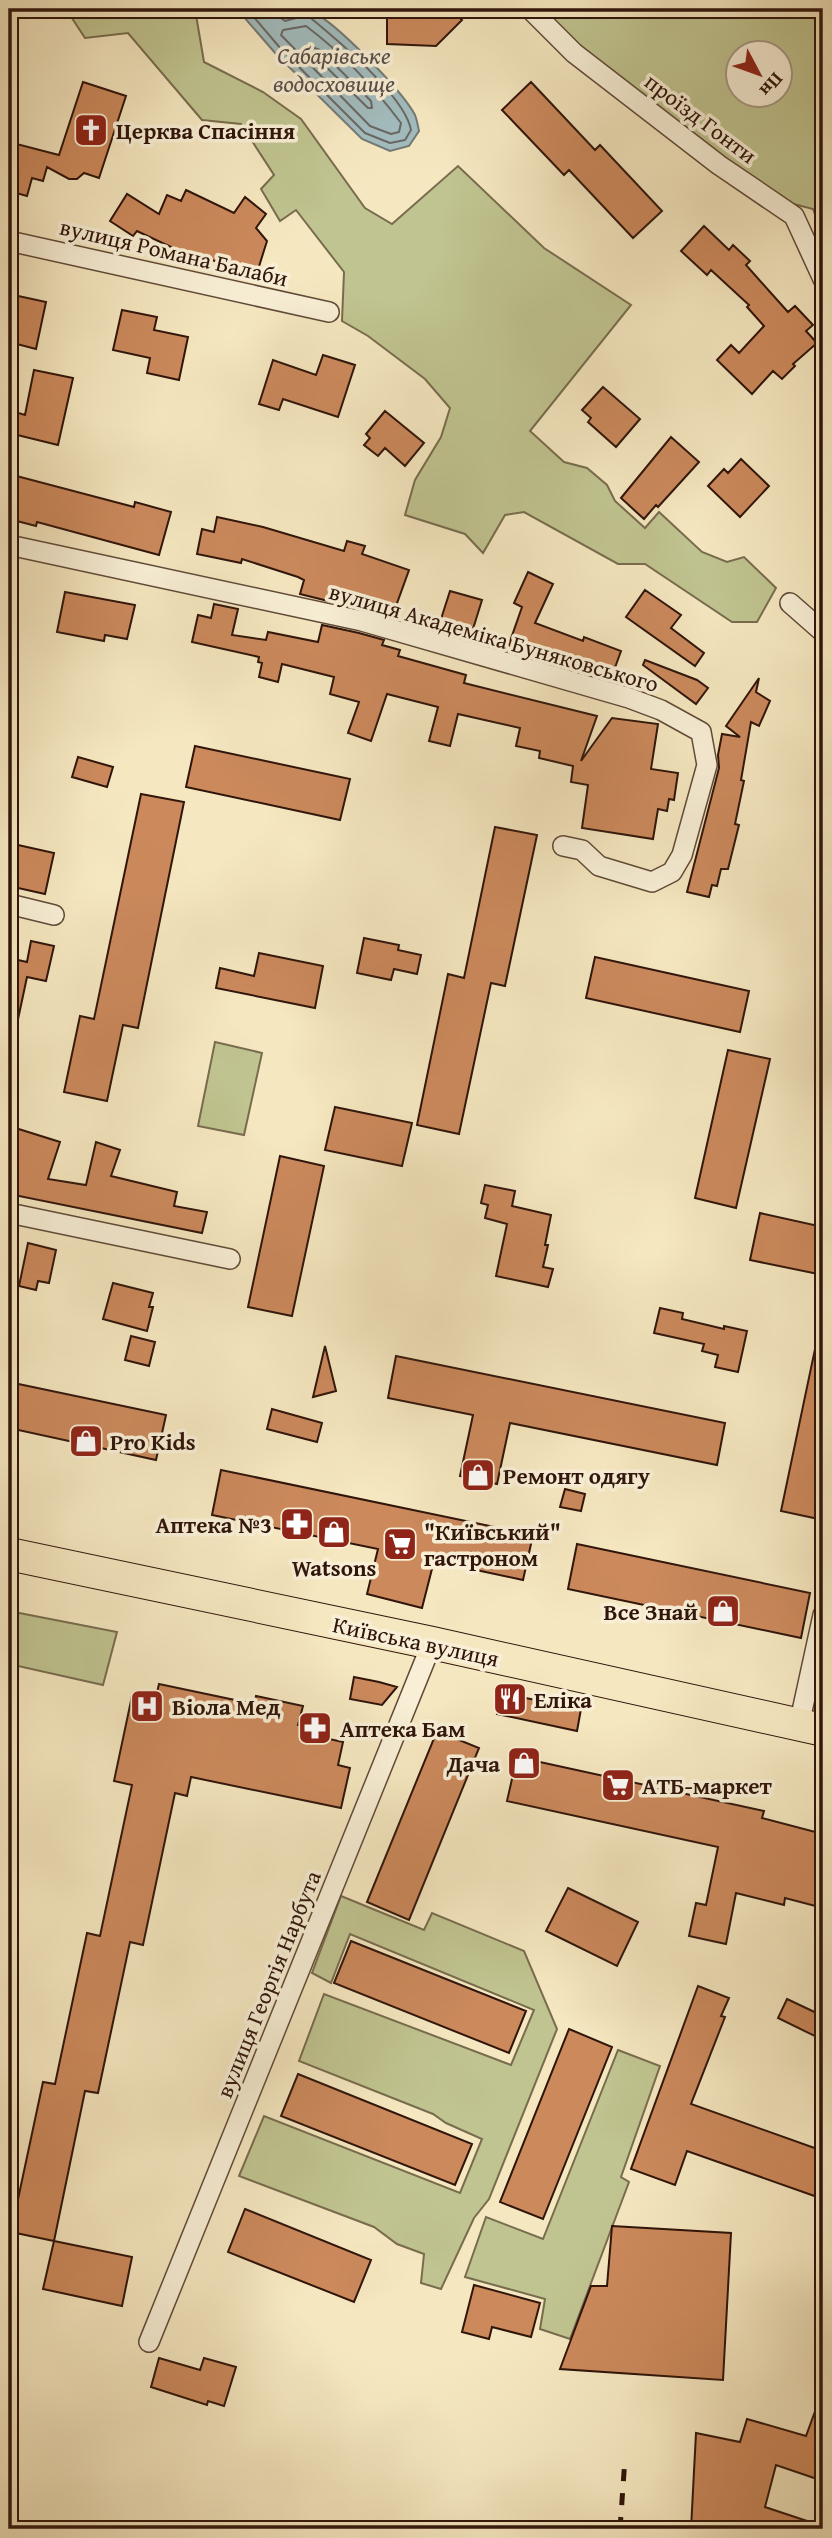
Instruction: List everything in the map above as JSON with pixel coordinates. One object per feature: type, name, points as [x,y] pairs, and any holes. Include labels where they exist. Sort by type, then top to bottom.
[{"type":"main road","name":"Київська вулиця","points":[[9,1554],[432,1643],[811,1727]]},
{"type":"street","name":"проїзд Гонти","points":[[530,9],[573,53],[719,165],[794,215],[823,279]]},
{"type":"street","name":"вулиця Романа Балаби","points":[[9,241],[329,312]]},
{"type":"street","name":"вулиця Академіка Буняковського","points":[[9,545],[362,621],[629,698],[660,710],[701,732],[707,765],[682,855],[672,872],[653,882],[599,866],[582,850],[563,846]]},
{"type":"street","points":[[790,603],[823,632]]},
{"type":"street","points":[[9,904],[54,915]]},
{"type":"street","points":[[9,1213],[230,1259]]},
{"type":"street","points":[[811,1727],[823,1615]]},
{"type":"street","name":"вулиця Георгія Нарбута","points":[[149,2342],[432,1643]]},
{"type":"green space","points":[[66,9],[195,9],[204,62],[263,92],[301,119],[365,208],[392,224],[458,166],[544,248],[631,305],[530,431],[564,462],[587,468],[607,485],[615,501],[645,528],[659,512],[702,552],[727,562],[744,557],[776,588],[757,622],[732,622],[645,564],[618,564],[524,512],[505,515],[483,553],[465,534],[405,515],[415,480],[441,437],[450,408],[425,379],[368,336],[342,321],[344,272],[296,210],[280,221],[261,189],[274,175],[241,124],[202,120],[128,33],[85,38]]},
{"type":"green space","points":[[530,9],[823,9],[823,236],[813,209],[767,197]]},
{"type":"green space","points":[[215,1042],[262,1053],[244,1135],[198,1126]]},
{"type":"green space","points":[[9,1611],[117,1632],[103,1685],[9,1664]]},
{"type":"green space","points":[[341,1896],[424,1930],[432,1913],[524,1951],[557,2029],[489,2199],[474,2218],[441,2289],[421,2283],[424,2254],[397,2244],[374,2227],[239,2176],[264,2116],[460,2193],[482,2139],[446,2123],[433,2114],[299,2061],[324,1994],[511,2065],[534,2010],[350,1934],[331,1983],[312,1973]]},
{"type":"green space","points":[[618,2050],[660,2066],[621,2177],[629,2182],[570,2339],[540,2329],[545,2299],[465,2277],[486,2217],[543,2239]]},
{"type":"water","name":"Сабарівське водосховище","points":[[237,9],[281,9],[287,15],[305,10],[323,18],[352,42],[408,104],[415,115],[419,131],[409,146],[390,151],[362,139],[276,54]]},
{"type":"building","points":[[416,9],[450,9],[462,20],[436,46],[387,44],[387,12],[416,15]]},
{"type":"building","name":"Церква Спасіння","points":[[83,82],[126,96],[99,178],[84,173],[77,179],[69,179],[47,167],[43,181],[32,178],[27,196],[9,191],[9,142],[59,155]]},
{"type":"building","points":[[531,82],[595,150],[600,145],[662,211],[633,238],[569,170],[564,175],[502,110]]},
{"type":"building","points":[[186,190],[234,213],[245,197],[266,214],[256,228],[267,241],[256,276],[190,252],[188,255],[137,231],[133,236],[110,221],[127,194],[159,214],[167,195],[181,201]]},
{"type":"building","points":[[704,226],[729,250],[733,245],[750,261],[746,265],[788,312],[795,306],[813,325],[806,331],[817,343],[793,364],[795,366],[782,379],[773,371],[752,394],[717,360],[731,345],[739,353],[764,326],[747,307],[749,305],[711,270],[707,275],[681,251]]},
{"type":"building","points":[[9,294],[46,302],[36,349],[9,342]]},
{"type":"building","points":[[122,310],[157,317],[154,330],[188,337],[179,380],[147,373],[150,358],[113,350]]},
{"type":"building","points":[[323,355],[355,365],[338,417],[283,399],[279,410],[259,404],[273,360],[316,375]]},
{"type":"building","points":[[34,370],[73,378],[58,445],[9,433],[12,411],[25,415]]},
{"type":"building","points":[[603,387],[640,419],[616,447],[588,422],[591,418],[582,410]]},
{"type":"building","points":[[385,411],[424,443],[405,466],[385,448],[378,456],[364,445],[370,438],[366,434]]},
{"type":"building","points":[[671,437],[699,462],[644,519],[621,498]]},
{"type":"building","points":[[741,459],[769,486],[740,517],[708,486],[724,469],[728,473]]},
{"type":"building","points":[[9,474],[134,507],[135,502],[171,512],[159,555],[37,522],[36,526],[9,519]]},
{"type":"building","points":[[217,517],[263,527],[344,551],[347,541],[365,546],[362,554],[409,570],[392,617],[300,594],[304,580],[298,577],[242,559],[241,563],[197,554],[202,529],[214,532]]},
{"type":"building","points":[[528,572],[553,584],[535,623],[583,641],[584,637],[621,651],[613,673],[560,653],[559,657],[524,645],[520,654],[507,650],[522,607],[514,603]]},
{"type":"building","points":[[645,590],[681,615],[671,628],[704,653],[695,666],[626,617]]},
{"type":"building","points":[[450,591],[482,600],[473,629],[441,619]]},
{"type":"building","points":[[65,592],[135,605],[127,639],[105,635],[104,641],[57,632]]},
{"type":"building","points":[[214,604],[238,609],[232,635],[266,640],[268,632],[318,642],[322,625],[359,633],[384,640],[382,645],[400,650],[398,656],[466,675],[464,683],[597,716],[581,761],[612,718],[658,724],[651,769],[678,773],[674,800],[669,799],[667,811],[658,809],[653,839],[582,828],[588,785],[571,782],[573,766],[539,758],[540,751],[516,746],[520,728],[458,714],[450,746],[429,741],[438,707],[387,694],[371,741],[348,733],[359,702],[330,694],[334,677],[282,664],[278,682],[259,677],[262,663],[258,662],[259,657],[192,642],[198,615],[211,618]]},
{"type":"building","points":[[645,660],[697,680],[708,688],[696,704],[643,665]]},
{"type":"building","points":[[759,678],[756,692],[770,701],[759,726],[751,722],[741,780],[744,781],[735,824],[739,825],[728,869],[721,869],[717,886],[712,885],[709,897],[687,892],[719,768],[718,755],[722,734],[740,737],[726,726]]},
{"type":"building","points":[[195,746],[350,779],[340,820],[186,787]]},
{"type":"building","points":[[78,757],[113,767],[107,787],[72,777]]},
{"type":"building","points":[[141,794],[184,802],[138,1028],[123,1025],[107,1101],[64,1092],[80,1016],[94,1019]]},
{"type":"building","points":[[495,827],[537,835],[505,986],[491,983],[459,1134],[417,1125],[448,974],[464,978]]},
{"type":"building","points":[[9,843],[54,853],[45,894],[9,886]]},
{"type":"building","points":[[364,938],[399,945],[398,950],[421,955],[417,974],[394,969],[391,980],[357,973]]},
{"type":"building","points":[[31,941],[54,946],[46,981],[27,977],[17,1024],[9,1023],[9,958],[27,962]]},
{"type":"building","points":[[259,953],[323,966],[315,1008],[216,988],[220,968],[254,976]]},
{"type":"building","points":[[595,957],[749,991],[740,1032],[586,998]]},
{"type":"building","points":[[728,1050],[770,1059],[736,1208],[695,1198]]},
{"type":"building","points":[[335,1107],[412,1123],[402,1166],[325,1150]]},
{"type":"building","points":[[9,1126],[60,1142],[48,1179],[86,1185],[96,1142],[120,1150],[111,1176],[177,1192],[174,1206],[207,1212],[202,1233],[9,1194]]},
{"type":"building","points":[[280,1156],[324,1166],[292,1316],[248,1307]]},
{"type":"building","points":[[485,1185],[515,1191],[512,1206],[551,1215],[543,1267],[553,1269],[548,1287],[496,1276],[507,1224],[485,1218],[488,1205],[481,1203]]},
{"type":"building","points":[[760,1213],[823,1227],[823,1275],[750,1260]]},
{"type":"building","points":[[28,1243],[56,1250],[49,1283],[38,1281],[36,1290],[19,1286]]},
{"type":"building","points":[[113,1283],[153,1293],[149,1307],[153,1307],[147,1331],[103,1319]]},
{"type":"building","points":[[660,1308],[683,1313],[682,1319],[724,1329],[724,1326],[747,1331],[738,1372],[715,1367],[718,1355],[702,1351],[704,1344],[654,1333]]},
{"type":"building","points":[[131,1336],[155,1342],[149,1366],[125,1360]]},
{"type":"building","points":[[325,1346],[336,1391],[313,1397]]},
{"type":"building","points":[[815,1349],[823,1350],[823,1520],[781,1511]]},
{"type":"building","points":[[396,1356],[725,1423],[717,1465],[510,1423],[497,1484],[460,1476],[473,1415],[388,1398]]},
{"type":"building","points":[[9,1382],[166,1415],[156,1460],[9,1428]]},
{"type":"building","points":[[272,1409],[322,1423],[317,1442],[267,1429]]},
{"type":"building","points":[[221,1470],[533,1535],[523,1580],[434,1561],[422,1608],[367,1594],[378,1549],[212,1515]]},
{"type":"building","points":[[565,1489],[585,1494],[581,1511],[560,1507]]},
{"type":"building","points":[[577,1544],[810,1593],[801,1638],[568,1589]]},
{"type":"building","points":[[354,1677],[397,1687],[382,1705],[350,1699]]},
{"type":"building","points":[[159,1684],[254,1704],[256,1696],[303,1706],[298,1725],[312,1728],[311,1735],[343,1742],[338,1765],[350,1768],[341,1808],[191,1777],[187,1796],[175,1793],[143,1945],[130,1942],[98,2093],[85,2091],[54,2241],[11,2232],[43,2082],[55,2084],[87,1933],[100,1936],[132,1785],[114,1781],[132,1696],[155,1701]]},
{"type":"building","points":[[501,1693],[581,1709],[577,1731],[497,1714]]},
{"type":"building","points":[[437,1731],[479,1748],[409,1920],[367,1902]]},
{"type":"building","points":[[517,1757],[764,1811],[762,1818],[823,1834],[823,1908],[785,1898],[784,1905],[736,1893],[726,1944],[689,1936],[696,1903],[706,1905],[718,1847],[507,1801]]},
{"type":"building","points":[[568,1888],[638,1922],[617,1966],[546,1931]]},
{"type":"building","points":[[351,1941],[526,2011],[509,2053],[334,1983]]},
{"type":"building","points":[[698,1986],[729,1998],[721,2016],[725,2017],[691,2104],[823,2151],[823,2199],[687,2151],[675,2185],[631,2169]]},
{"type":"building","points":[[787,1999],[823,2016],[823,2040],[778,2018]]},
{"type":"building","points":[[569,2029],[612,2047],[543,2219],[500,2202]]},
{"type":"building","points":[[298,2074],[472,2144],[455,2185],[281,2116]]},
{"type":"building","points":[[245,2209],[371,2260],[354,2302],[228,2252]]},
{"type":"building","points":[[612,2226],[731,2233],[723,2380],[560,2369],[591,2286],[607,2286]]},
{"type":"building","points":[[54,2241],[132,2257],[122,2306],[43,2289]]},
{"type":"building","points":[[474,2285],[540,2303],[531,2337],[492,2327],[489,2339],[462,2332]]},
{"type":"building","points":[[159,2358],[200,2370],[204,2358],[236,2367],[224,2406],[208,2401],[207,2405],[151,2387]]},
{"type":"building","points":[[821,2395],[823,2481],[776,2465],[765,2507],[822,2526],[821,2529],[691,2529],[696,2433],[740,2442],[747,2419],[806,2436]]},
{"type":"railway","points":[[620,2529],[625,2458]]},
{"type":"place","name":"Церква Спасіння","points":[[91,130]]},
{"type":"place","name":"Pro Kids","points":[[86,1441]]},
{"type":"place","name":"Ремонт одягу","points":[[478,1475]]},
{"type":"place","name":"Аптека №3","points":[[297,1524]]},
{"type":"place","name":"Watsons","points":[[334,1532]]},
{"type":"place","name":"\"Київський\" гастроном","points":[[400,1544]]},
{"type":"place","name":"Все Знай","points":[[723,1611]]},
{"type":"place","name":"Еліка","points":[[510,1699]]},
{"type":"place","name":"Віола Мед","points":[[147,1706]]},
{"type":"place","name":"Аптека Бам","points":[[315,1728]]},
{"type":"place","name":"Дача","points":[[524,1763]]},
{"type":"place","name":"АТБ-маркет","points":[[618,1785]]}]
